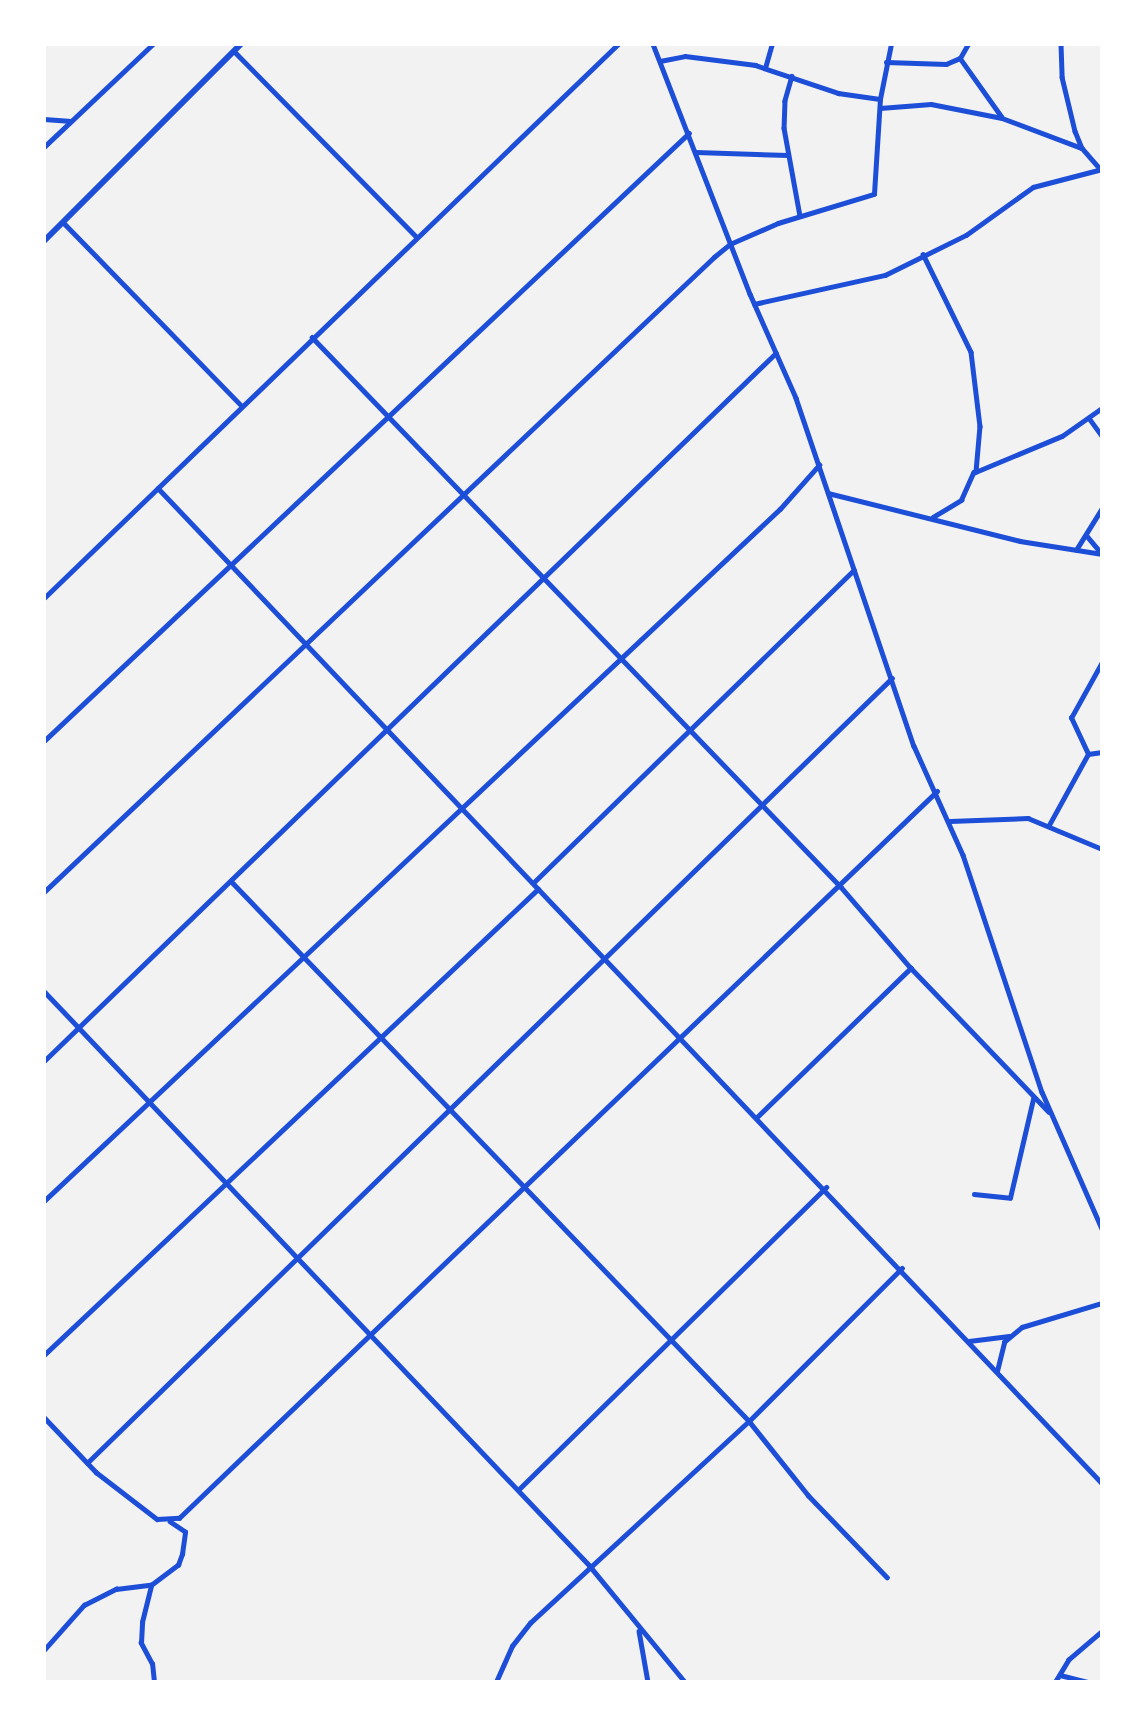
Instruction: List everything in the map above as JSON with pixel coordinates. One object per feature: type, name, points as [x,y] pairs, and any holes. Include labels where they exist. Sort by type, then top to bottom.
[{"type":"main road","points":[[44,241],[241,44]]},
{"type":"street","points":[[44,147],[153,44]]},
{"type":"street","points":[[44,598],[240,404],[618,44]]},
{"type":"street","points":[[653,44],[730,244],[820,465],[915,746],[950,821],[1051,1115],[1102,1229]]},
{"type":"street","points":[[765,68],[772,44]]},
{"type":"street","points":[[44,892],[730,244],[800,216],[874,194],[880,99],[891,44]]},
{"type":"street","points":[[886,62],[946,64],[960,58],[968,44]]},
{"type":"street","points":[[754,304],[885,275],[966,235],[1033,187],[1102,170],[1082,148],[1062,77],[1061,44]]},
{"type":"street","points":[[233,51],[416,237]]},
{"type":"street","points":[[660,61],[685,56],[765,68],[838,93],[880,99]]},
{"type":"street","points":[[960,58],[1002,118]]},
{"type":"street","points":[[792,76],[784,116],[788,155],[800,216]]},
{"type":"street","points":[[880,108],[931,104],[1002,118],[1082,148]]},
{"type":"street","points":[[44,119],[72,121]]},
{"type":"street","points":[[44,741],[390,418],[494,312],[689,133]]},
{"type":"street","points":[[696,152],[788,155]]},
{"type":"street","points":[[63,222],[240,404]]},
{"type":"street","points":[[923,254],[971,352],[980,414],[976,472],[961,500],[932,518]]},
{"type":"street","points":[[312,337],[544,578],[617,658],[841,887],[911,968],[1051,1115]]},
{"type":"street","points":[[44,1061],[776,353]]},
{"type":"street","points":[[976,472],[1021,456],[1102,408]]},
{"type":"street","points":[[1089,418],[1102,436]]},
{"type":"street","points":[[44,1201],[617,658],[780,509],[820,465]]},
{"type":"street","points":[[158,488],[606,961],[826,1187],[1102,1483]]},
{"type":"street","points":[[828,493],[1102,554]]},
{"type":"street","points":[[1075,550],[1087,536],[1102,508]]},
{"type":"street","points":[[1087,536],[1102,554]]},
{"type":"street","points":[[533,884],[855,570]]},
{"type":"street","points":[[1088,754],[1071,718],[1102,662]]},
{"type":"street","points":[[88,1464],[294,1258],[606,961],[892,678]]},
{"type":"street","points":[[1088,754],[1102,752]]},
{"type":"street","points":[[1049,825],[1088,754]]},
{"type":"street","points":[[44,1417],[88,1464],[157,1519],[170,1521],[179,1518],[841,887],[937,791]]},
{"type":"street","points":[[950,821],[1023,818],[1049,825],[1081,843],[1102,849]]},
{"type":"street","points":[[232,882],[449,1112],[749,1421],[808,1495],[887,1577]]},
{"type":"street","points":[[44,1355],[225,1180],[538,889]]},
{"type":"street","points":[[757,1117],[911,968]]},
{"type":"street","points":[[44,991],[225,1180],[294,1258],[372,1336],[589,1565],[639,1632],[685,1682]]},
{"type":"street","points":[[974,1194],[1010,1198],[1034,1098]]},
{"type":"street","points":[[518,1490],[826,1187]]},
{"type":"street","points":[[496,1682],[519,1636],[589,1565],[749,1421],[902,1268]]},
{"type":"street","points":[[969,1341],[1009,1336],[1030,1323],[1102,1303]]},
{"type":"street","points":[[997,1372],[1009,1336]]},
{"type":"street","points":[[44,1650],[84,1605],[116,1589],[151,1585],[178,1565],[185,1532],[170,1521]]},
{"type":"street","points":[[151,1585],[141,1643],[152,1664],[154,1682]]},
{"type":"street","points":[[1055,1682],[1068,1660],[1102,1631]]},
{"type":"street","points":[[639,1632],[648,1682]]},
{"type":"street","points":[[1059,1675],[1088,1682]]}]
